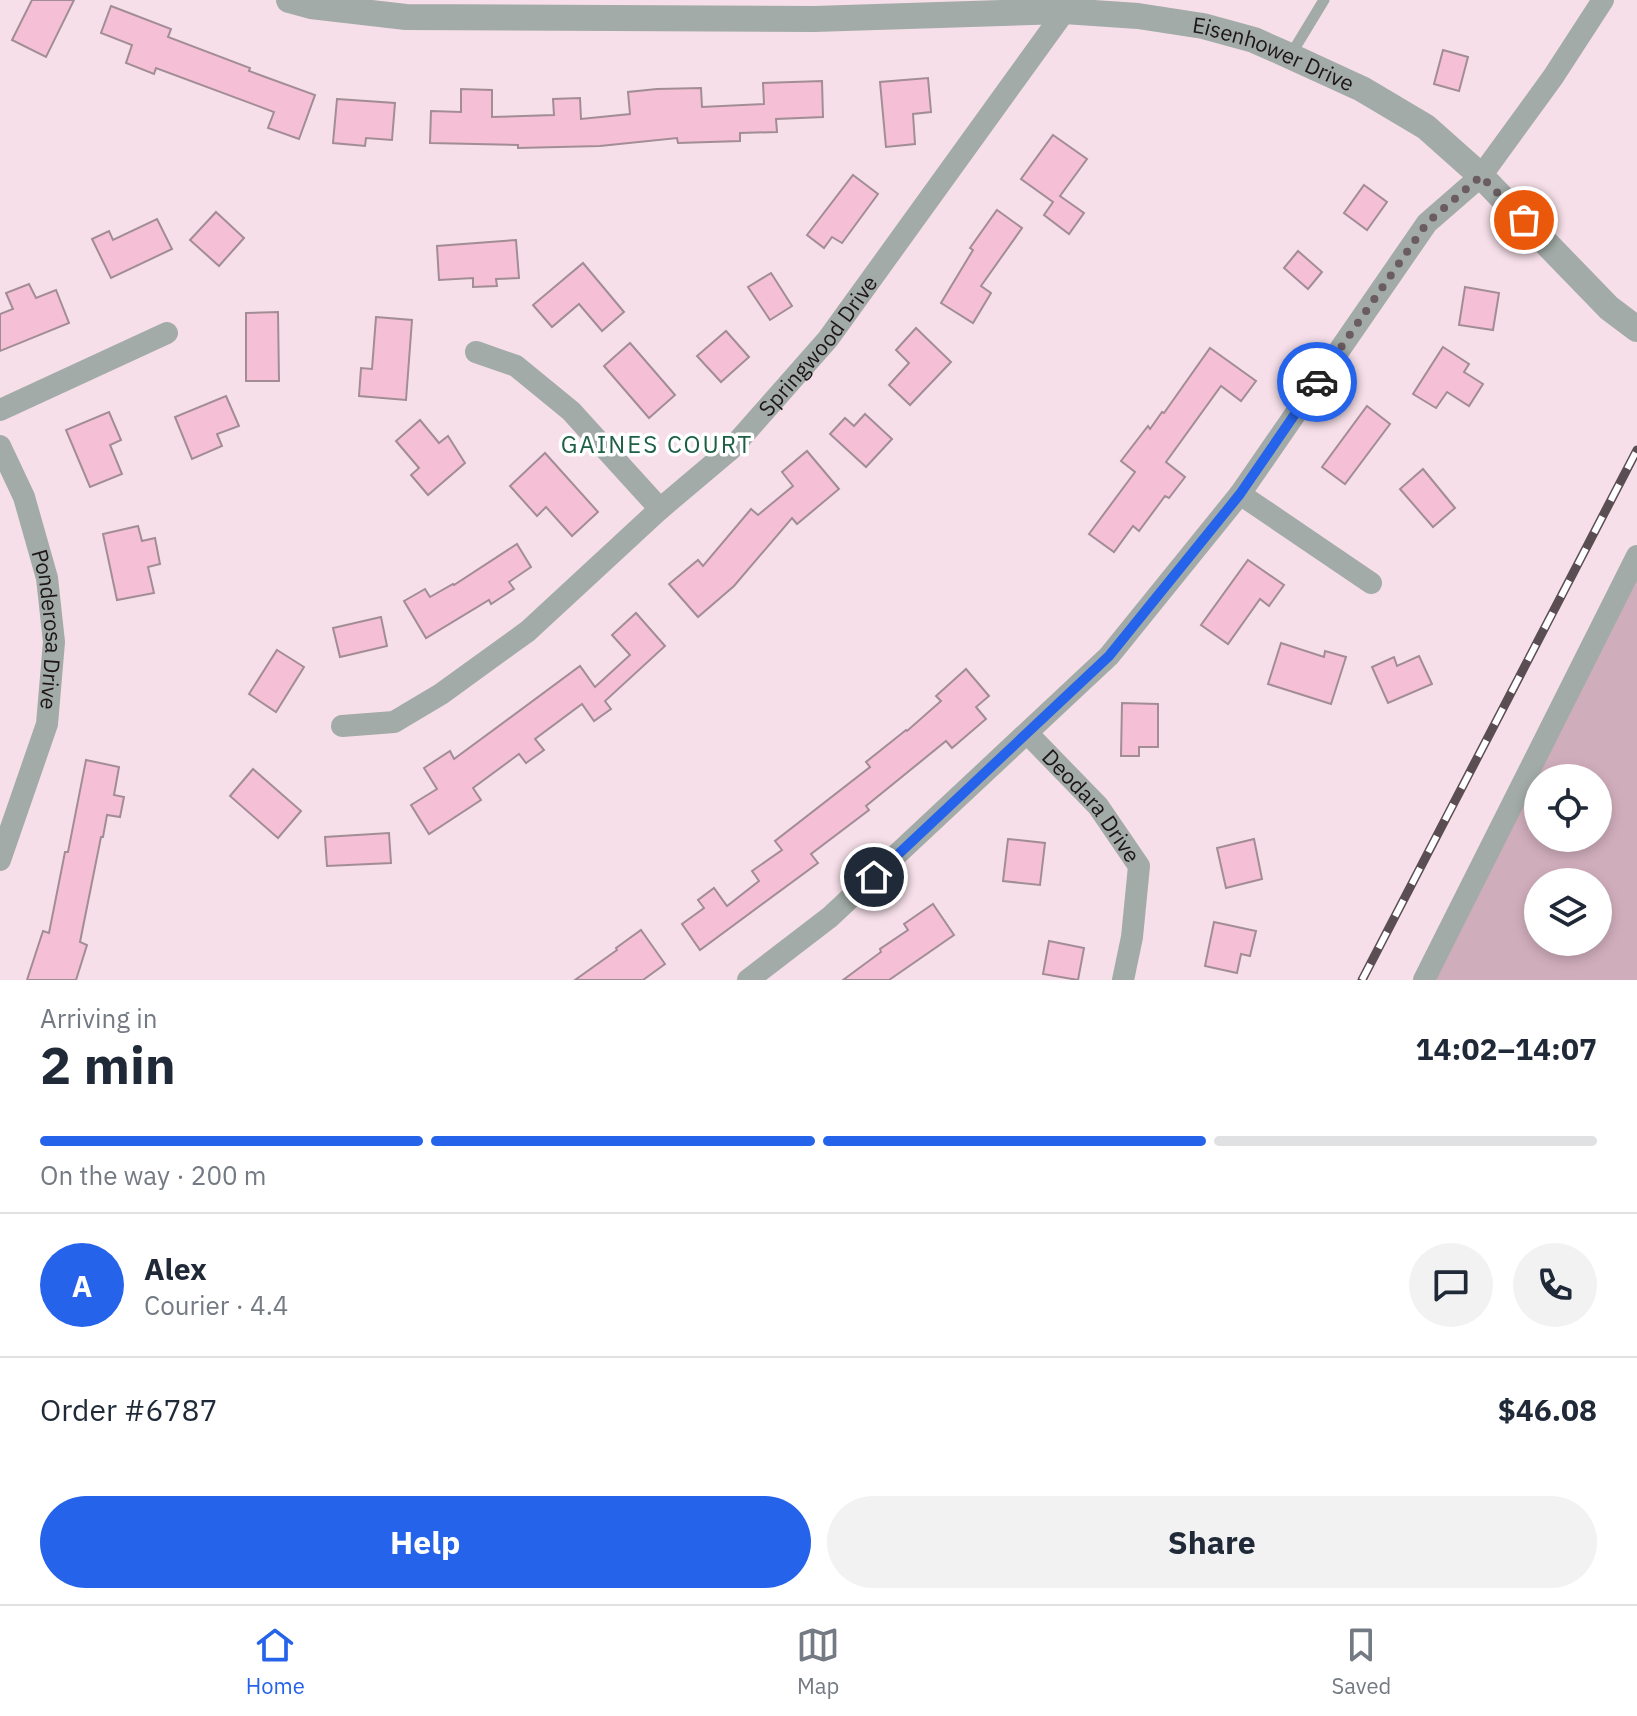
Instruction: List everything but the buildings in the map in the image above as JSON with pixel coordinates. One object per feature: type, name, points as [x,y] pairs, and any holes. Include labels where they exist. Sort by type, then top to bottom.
[{"type":"street","name":"Eisenhower Drive","points":[[289,0],[311,6],[406,17],[1068,6],[1203,26],[1254,40],[1290,56],[1362,89],[1426,127],[1481,176],[1609,308],[1637,329]]},
{"type":"street","points":[[748,980],[830,917],[1109,656],[1240,494],[1427,223],[1481,176],[1553,77],[1603,0]]},
{"type":"street","name":"Springwood Drive","points":[[342,726],[394,722],[441,694],[528,631],[660,509],[731,449],[828,339],[1068,6]]},
{"type":"street","points":[[0,410],[167,333]]},
{"type":"street","points":[[476,352],[516,366],[571,411],[660,509]]},
{"type":"street","name":"Ponderosa Drive","points":[[0,446],[24,497],[47,578],[54,642],[47,724],[1,856]]},
{"type":"street","points":[[1240,494],[1371,583]]},
{"type":"street","points":[[1424,980],[1637,556]]},
{"type":"street","name":"Deodara Drive","points":[[1028,734],[1098,806],[1139,866],[1132,937],[1123,980]]},
{"type":"lane","points":[[1290,56],[1324,0]]},
{"type":"shaded area","points":[[1637,559],[1637,980],[1418,980],[1524,776],[1524,852],[1612,852],[1612,764],[1530,764]]},
{"type":"railway","points":[[1362,980],[1637,450]]},
{"type":"way so far","points":[[1317,382],[1427,223],[1481,176],[1524,220]]},
{"type":"district","name":"GAINES COURT","points":[[657,445]]},
{"type":"route","points":[[874,877],[1109,656],[1240,494],[1317,382]]}]
